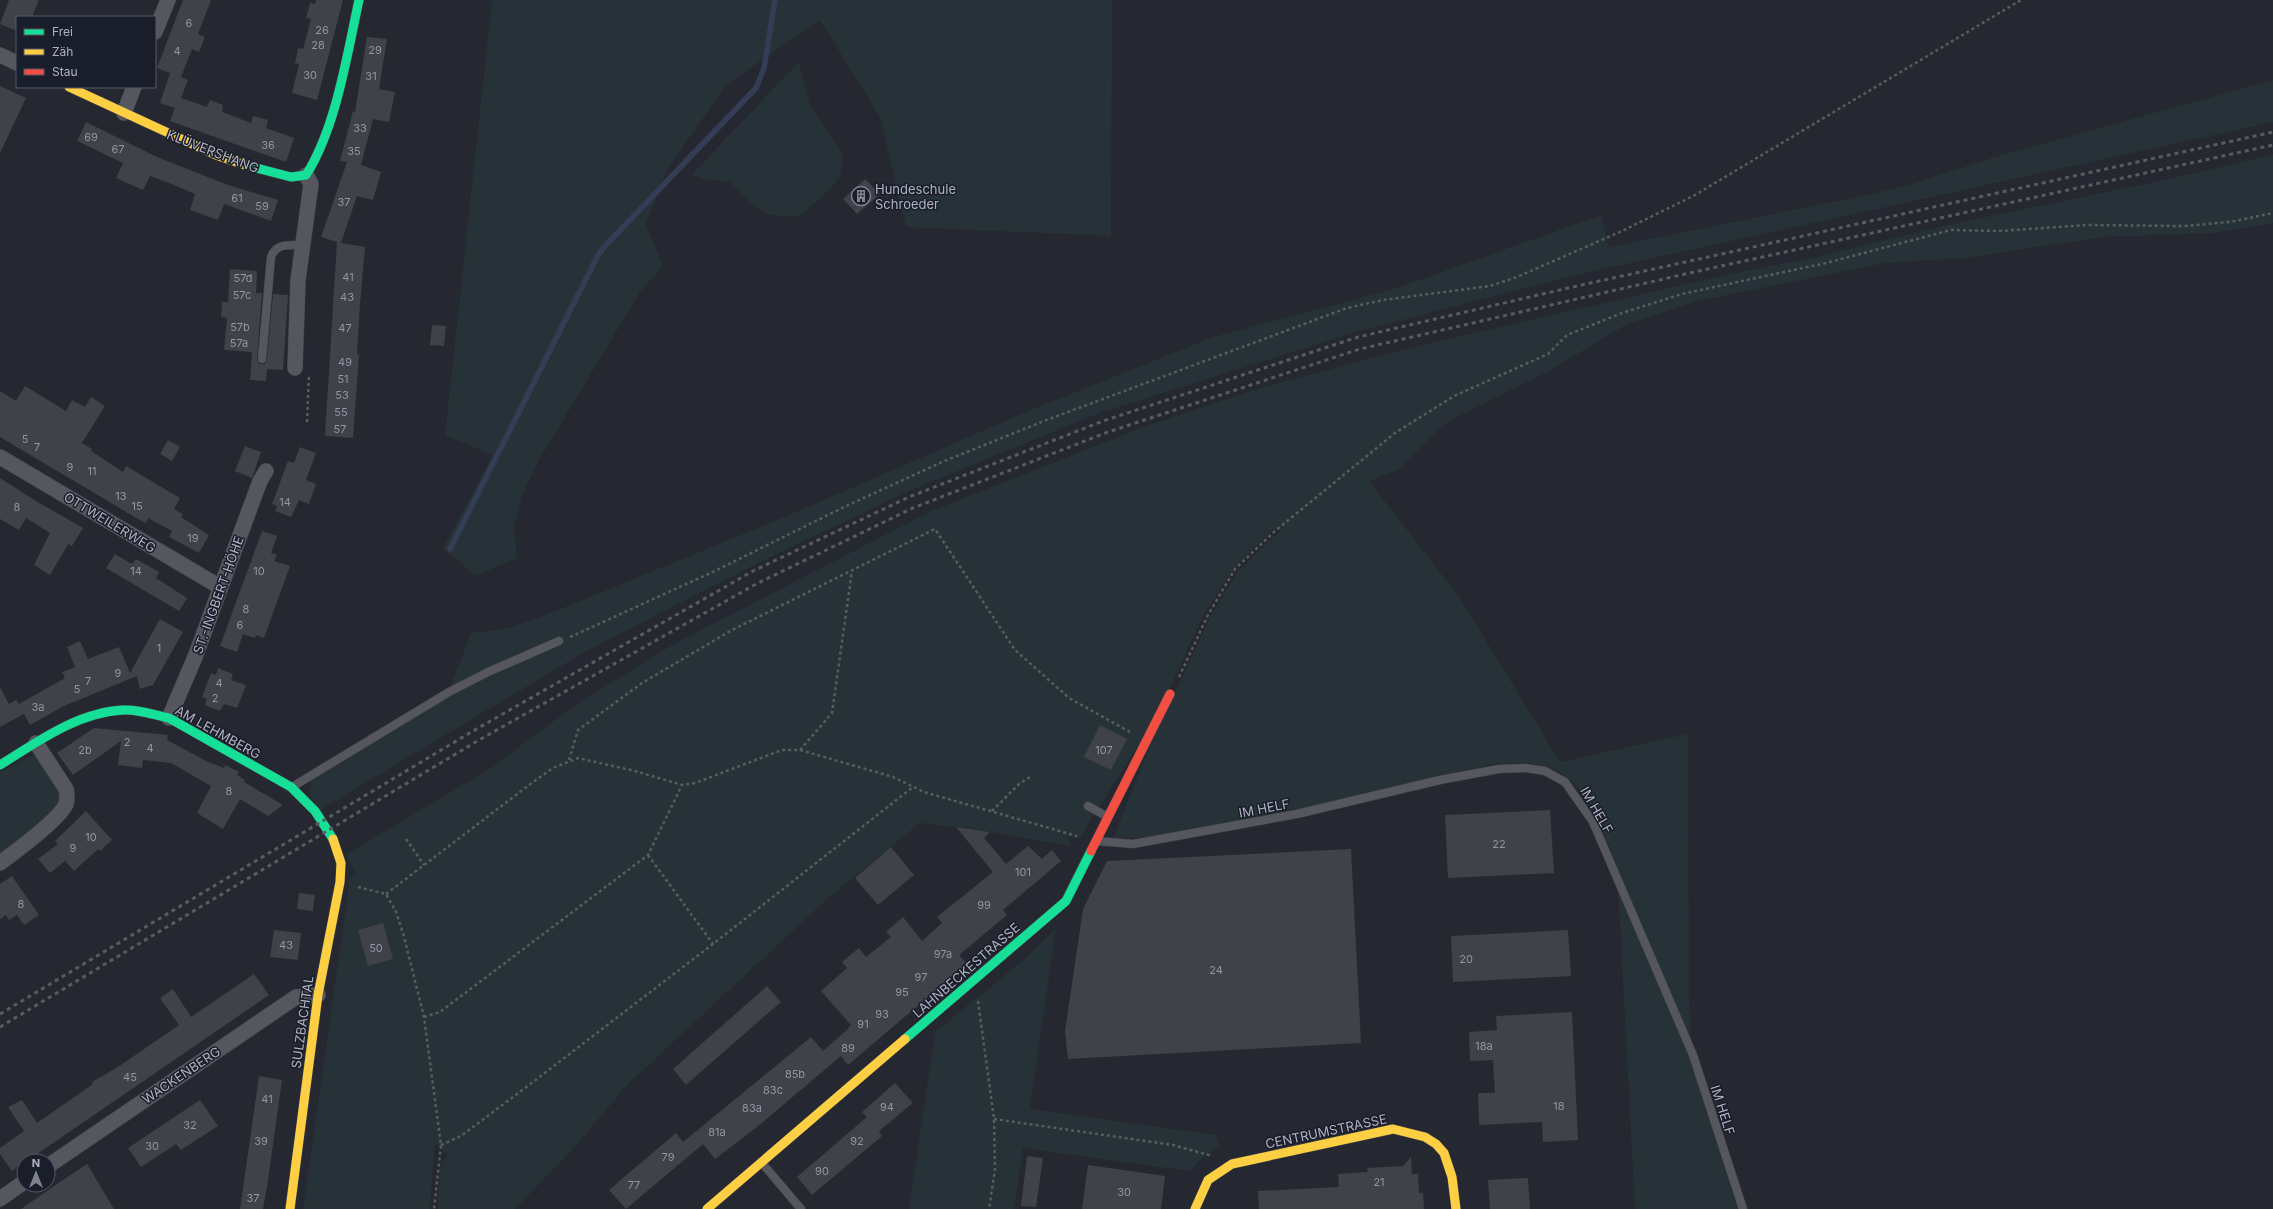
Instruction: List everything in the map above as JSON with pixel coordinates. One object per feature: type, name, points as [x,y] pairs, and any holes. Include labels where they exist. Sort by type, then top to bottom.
[{"type":"street","points":[[156,30],[168,0]]},
{"type":"street","points":[[295,368],[302,245],[311,184],[306,175],[313,165],[320,148],[334,106],[359,0]]},
{"type":"street","points":[[0,55],[16,63]]},
{"type":"street","name":"KLÜVERSHANG","points":[[71,88],[183,141],[250,167],[291,177],[306,175]]},
{"type":"street","points":[[124,113],[134,88]]},
{"type":"street","name":"OTTWEILERWEG","points":[[0,457],[220,587]]},
{"type":"street","name":"ST.-INGBERT-HÖHE","points":[[169,718],[195,657],[260,480],[266,471]]},
{"type":"street","name":"LAHNBECKESTRASSE","points":[[708,1209],[1066,901],[1170,694]]},
{"type":"street","name":"AM LEHMBERG","points":[[0,765],[36,743],[79,720],[100,714],[124,710],[169,718],[291,787],[310,804],[334,841]]},
{"type":"street","points":[[0,863],[36,835],[65,806],[68,797],[66,789],[36,743]]},
{"type":"street","name":"SULZBACHTAL","points":[[290,1209],[318,995],[340,882],[341,863],[334,841]]},
{"type":"street","name":"WACKENBERG","points":[[56,1161],[296,997],[318,995]]},
{"type":"street","name":"CENTRUMSTRASSE","points":[[1195,1209],[1208,1180],[1232,1164],[1393,1129],[1411,1130],[1434,1142],[1448,1158],[1454,1177],[1456,1209]]},
{"type":"street","points":[[0,1198],[16,1187]]},
{"type":"lane","points":[[262,359],[271,257],[273,251],[278,246],[302,245]]},
{"type":"lane","points":[[291,787],[449,692],[488,672],[558,641]]},
{"type":"lane","name":"IM HELF","points":[[1096,841],[1133,844],[1297,814],[1440,780],[1499,769],[1526,768],[1545,771],[1565,782],[1593,822],[1693,1055],[1743,1209]]},
{"type":"lane","points":[[1088,806],[1108,817]]},
{"type":"lane","points":[[761,1162],[801,1209]]},
{"type":"path","points":[[558,641],[703,577],[846,506],[942,462],[1044,421],[1347,308],[1384,300],[1490,286],[1518,277],[1622,231],[1695,195],[2021,0]]},
{"type":"path","points":[[1170,694],[1208,615],[1235,569],[1275,531],[1395,433],[1454,396],[1548,354],[1567,335],[1622,313],[1682,294],[1826,263],[1951,230],[2000,231],[2087,225],[2184,226],[2230,222],[2273,213]]},
{"type":"path","points":[[569,761],[578,730],[642,683],[732,630],[935,529],[1015,650],[1069,698],[1147,741]]},
{"type":"path","points":[[800,750],[832,714],[852,571]]},
{"type":"path","points":[[386,894],[533,782],[569,761],[578,758],[587,758],[682,785],[695,783],[782,750],[800,750],[893,777],[924,792],[1096,841]]},
{"type":"path","points":[[992,811],[1019,784],[1030,777]]},
{"type":"path","points":[[424,1017],[440,1012],[648,855],[682,785]]},
{"type":"path","points":[[441,1145],[461,1136],[713,944],[913,787]]},
{"type":"path","points":[[406,839],[424,865]]},
{"type":"path","points":[[648,855],[713,944]]},
{"type":"path","points":[[340,882],[386,894],[396,912],[403,933],[424,1017],[441,1145],[434,1209]]},
{"type":"path","points":[[975,979],[994,1119],[995,1170],[988,1209]]},
{"type":"path","points":[[994,1119],[1173,1145],[1206,1153],[1232,1164]]},
{"type":"shaded area","points":[[492,0],[1112,0],[1111,236],[906,227],[880,117],[820,20],[726,85],[667,170],[646,224],[663,266],[640,292],[538,462],[522,495],[514,527],[517,558],[475,576],[443,548],[493,455],[445,435]]},
{"type":"shaded area","name":"Hundeschule Schroeder","points":[[799,62],[810,105],[844,156],[840,177],[821,198],[797,217],[769,215],[747,200],[730,182],[703,179],[692,174]]},
{"type":"shaded area","points":[[2273,80],[2273,122],[1576,275],[1356,332],[1099,413],[907,492],[752,566],[581,654],[320,810],[310,794],[312,775],[452,695],[451,685],[471,633],[510,628],[558,610],[787,516],[1026,412],[1213,337],[1394,289],[1601,215],[1609,247],[1868,195],[1915,183],[1995,157]]},
{"type":"shaded area","points":[[2273,155],[2273,223],[2213,233],[2103,237],[1965,258],[1885,263],[1697,301],[1627,324],[1549,371],[1446,423],[1398,470],[1369,481],[1460,598],[1560,762],[1688,734],[1689,998],[1692,1055],[1741,1209],[1635,1209],[1617,866],[1599,821],[1591,807],[1572,781],[1559,772],[1544,766],[1533,764],[1499,763],[1299,810],[1167,837],[1113,838],[1151,743],[1211,616],[1238,571],[1281,530],[1273,530],[1234,568],[1204,614],[1168,693],[1141,741],[1079,839],[1062,835],[1069,839],[1071,846],[967,828],[920,823],[828,898],[627,1085],[578,1143],[515,1209],[437,1209],[441,1164],[447,1156],[435,1142],[430,1209],[303,1209],[350,877],[358,875],[345,855],[498,764],[527,740],[588,697],[674,644],[929,512],[1141,428],[1267,386],[1409,348],[1730,274],[1821,256],[1952,224],[2164,180]]},
{"type":"shaded area","points":[[35,754],[64,791],[63,804],[0,858],[0,772]]},
{"type":"shaded area","points":[[1056,929],[1030,1109],[1216,1135],[1220,1147],[1202,1158],[1189,1171],[1023,1148],[1014,1209],[909,1209],[935,1032],[1020,963]]},
{"type":"building","points":[[9,0],[39,0],[32,16],[16,16],[16,31],[0,24]]},
{"type":"building","points":[[183,0],[211,0],[198,34],[205,37],[199,52],[192,49],[181,77],[188,80],[181,98],[207,107],[210,100],[223,105],[222,112],[251,123],[253,116],[268,120],[266,128],[294,138],[286,162],[170,121],[175,108],[160,103],[170,73],[157,68]]},
{"type":"building","points":[[316,0],[343,0],[317,100],[292,93],[299,64],[295,63],[298,48],[303,49],[311,19],[306,18],[310,3],[315,4]]},
{"type":"building","points":[[367,37],[387,39],[379,89],[395,92],[389,122],[373,119],[361,165],[381,172],[373,200],[357,196],[341,243],[365,247],[360,304],[357,354],[359,354],[353,438],[325,436],[337,242],[321,237],[347,162],[340,161],[353,111],[355,112]]},
{"type":"building","points":[[0,86],[26,98],[0,153]]},
{"type":"building","points":[[86,122],[157,157],[228,185],[278,200],[271,221],[224,204],[218,220],[190,210],[195,194],[174,185],[150,176],[143,190],[116,178],[123,163],[77,141]]},
{"type":"building","name":"Hundeschule Schroeder","points":[[865,179],[880,194],[857,214],[843,199]]},
{"type":"building","points":[[230,269],[257,271],[256,293],[262,293],[257,359],[259,364],[265,364],[267,359],[273,294],[288,295],[283,370],[267,369],[266,381],[250,380],[252,352],[224,350],[227,318],[221,317],[222,302],[228,302]]},
{"type":"building","points":[[432,325],[446,326],[444,346],[430,345]]},
{"type":"building","points":[[25,386],[66,411],[72,400],[85,407],[91,397],[105,406],[82,443],[92,449],[91,451],[123,472],[126,466],[180,498],[174,509],[183,514],[181,517],[209,535],[199,553],[169,537],[172,531],[148,518],[146,523],[138,519],[0,437],[0,391],[16,401]]},
{"type":"building","points":[[168,440],[180,447],[172,461],[160,454]]},
{"type":"building","points":[[245,446],[261,452],[252,478],[235,471]]},
{"type":"building","points":[[300,447],[316,453],[306,480],[316,484],[309,504],[299,500],[291,517],[275,511],[277,506],[272,504],[288,461],[294,463]]},
{"type":"building","points":[[0,478],[83,528],[72,546],[68,544],[50,575],[34,565],[50,533],[26,518],[19,530],[0,519]]},
{"type":"building","points":[[262,531],[277,536],[271,553],[277,555],[274,561],[290,566],[264,638],[256,635],[255,638],[243,634],[237,652],[220,646]]},
{"type":"building","points":[[115,554],[132,564],[136,559],[159,572],[156,578],[187,598],[179,611],[106,568]]},
{"type":"building","points":[[160,619],[183,632],[153,685],[140,689],[137,676],[64,706],[30,725],[24,714],[0,727],[0,687],[9,704],[16,700],[19,704],[65,678],[62,672],[75,667],[67,647],[80,641],[88,659],[119,647],[130,673]]},
{"type":"building","points":[[218,668],[233,674],[231,680],[246,685],[237,708],[224,704],[220,711],[205,705],[207,699],[202,697],[211,673],[216,675]]},
{"type":"building","points":[[1100,725],[1127,739],[1111,770],[1084,757]]},
{"type":"building","points":[[94,728],[168,735],[167,740],[206,761],[224,768],[225,765],[239,772],[237,775],[245,780],[244,782],[283,805],[268,816],[240,799],[223,829],[197,813],[211,786],[171,763],[143,760],[142,768],[118,765],[121,741],[73,775],[57,753]]},
{"type":"building","points":[[1550,810],[1554,873],[1448,878],[1445,815]]},
{"type":"building","points":[[86,811],[112,840],[100,851],[98,849],[74,871],[65,861],[50,873],[38,859],[58,844],[55,841]]},
{"type":"building","points":[[956,827],[990,832],[984,838],[1006,864],[1028,846],[1042,859],[1052,850],[1061,861],[1003,910],[1007,915],[959,955],[967,964],[848,1065],[841,1056],[757,1127],[715,1159],[703,1144],[626,1209],[609,1190],[676,1133],[683,1142],[811,1037],[823,1051],[847,1030],[851,1025],[821,991],[847,968],[842,962],[859,948],[866,957],[891,937],[886,932],[903,917],[922,941],[942,923],[937,917],[993,872]]},
{"type":"building","points":[[891,847],[914,875],[878,905],[855,878]]},
{"type":"building","points":[[1351,849],[1361,1043],[1068,1059],[1065,1031],[1083,909],[1107,861]]},
{"type":"building","points":[[12,876],[39,915],[24,925],[17,915],[9,920],[6,915],[0,919],[0,884]]},
{"type":"building","points":[[299,893],[315,895],[313,911],[297,909]]},
{"type":"building","points":[[383,923],[393,959],[368,966],[358,930]]},
{"type":"building","points":[[274,930],[301,933],[298,960],[270,957]]},
{"type":"building","points":[[1568,930],[1571,976],[1453,982],[1451,936]]},
{"type":"building","points":[[254,974],[269,995],[39,1153],[16,1153],[16,1168],[12,1171],[0,1154],[0,1148],[24,1131],[8,1107],[22,1100],[37,1123],[93,1084],[92,1082],[118,1067],[179,1025],[160,998],[173,989],[191,1017]]},
{"type":"building","points":[[767,986],[781,1002],[686,1085],[673,1069]]},
{"type":"building","points":[[1572,1012],[1578,1140],[1543,1142],[1542,1122],[1479,1125],[1478,1093],[1495,1093],[1493,1060],[1470,1061],[1469,1032],[1497,1030],[1496,1016]]},
{"type":"building","points":[[259,1076],[282,1080],[267,1187],[263,1209],[240,1209]]},
{"type":"building","points":[[895,1083],[913,1103],[879,1131],[882,1136],[812,1195],[797,1177],[867,1117],[862,1112]]},
{"type":"building","points":[[200,1100],[218,1126],[181,1150],[176,1144],[141,1167],[128,1148]]},
{"type":"building","points":[[1027,1156],[1043,1158],[1036,1207],[1021,1206]]},
{"type":"building","points":[[1411,1157],[1412,1174],[1418,1174],[1419,1193],[1423,1193],[1424,1209],[1259,1209],[1258,1191],[1339,1187],[1338,1174],[1368,1172],[1367,1168],[1403,1166]]},
{"type":"building","points":[[87,1164],[114,1209],[21,1209],[44,1193],[56,1193],[56,1185]]},
{"type":"building","points":[[1088,1165],[1165,1176],[1161,1209],[1082,1209]]},
{"type":"building","points":[[1528,1178],[1530,1209],[1490,1209],[1488,1180]]},
{"type":"waterway","points":[[450,549],[598,255],[756,88],[764,68],[775,0]]},
{"type":"railway","points":[[0,1014],[473,731],[753,571],[909,497],[1103,421],[1358,337],[1577,286],[2273,132]]},
{"type":"railway","points":[[0,1027],[479,740],[758,583],[913,508],[1108,432],[1360,349],[1694,272],[2273,145]]},
{"type":"traffic: fast","points":[[245,165],[291,177],[306,175],[325,136],[333,113],[345,67],[359,0]]},
{"type":"traffic: fast","points":[[0,765],[43,738],[74,722],[90,716],[123,710],[146,712],[169,718],[291,787],[315,811],[333,839]]},
{"type":"traffic: fast","points":[[905,1039],[1066,901],[1091,851]]},
{"type":"traffic: slow","points":[[71,88],[216,155],[245,165]]},
{"type":"traffic: slow","points":[[290,1209],[318,995],[340,882],[341,863],[333,839]]},
{"type":"traffic: slow","points":[[707,1209],[905,1039]]},
{"type":"traffic: slow","points":[[1195,1209],[1208,1180],[1232,1164],[1393,1129],[1425,1137],[1436,1144],[1444,1153],[1452,1177],[1456,1209]]},
{"type":"traffic: jam","points":[[1091,851],[1170,694]]},
{"type":"place","name":"Hundeschule Schroeder","points":[[861,196]]}]
